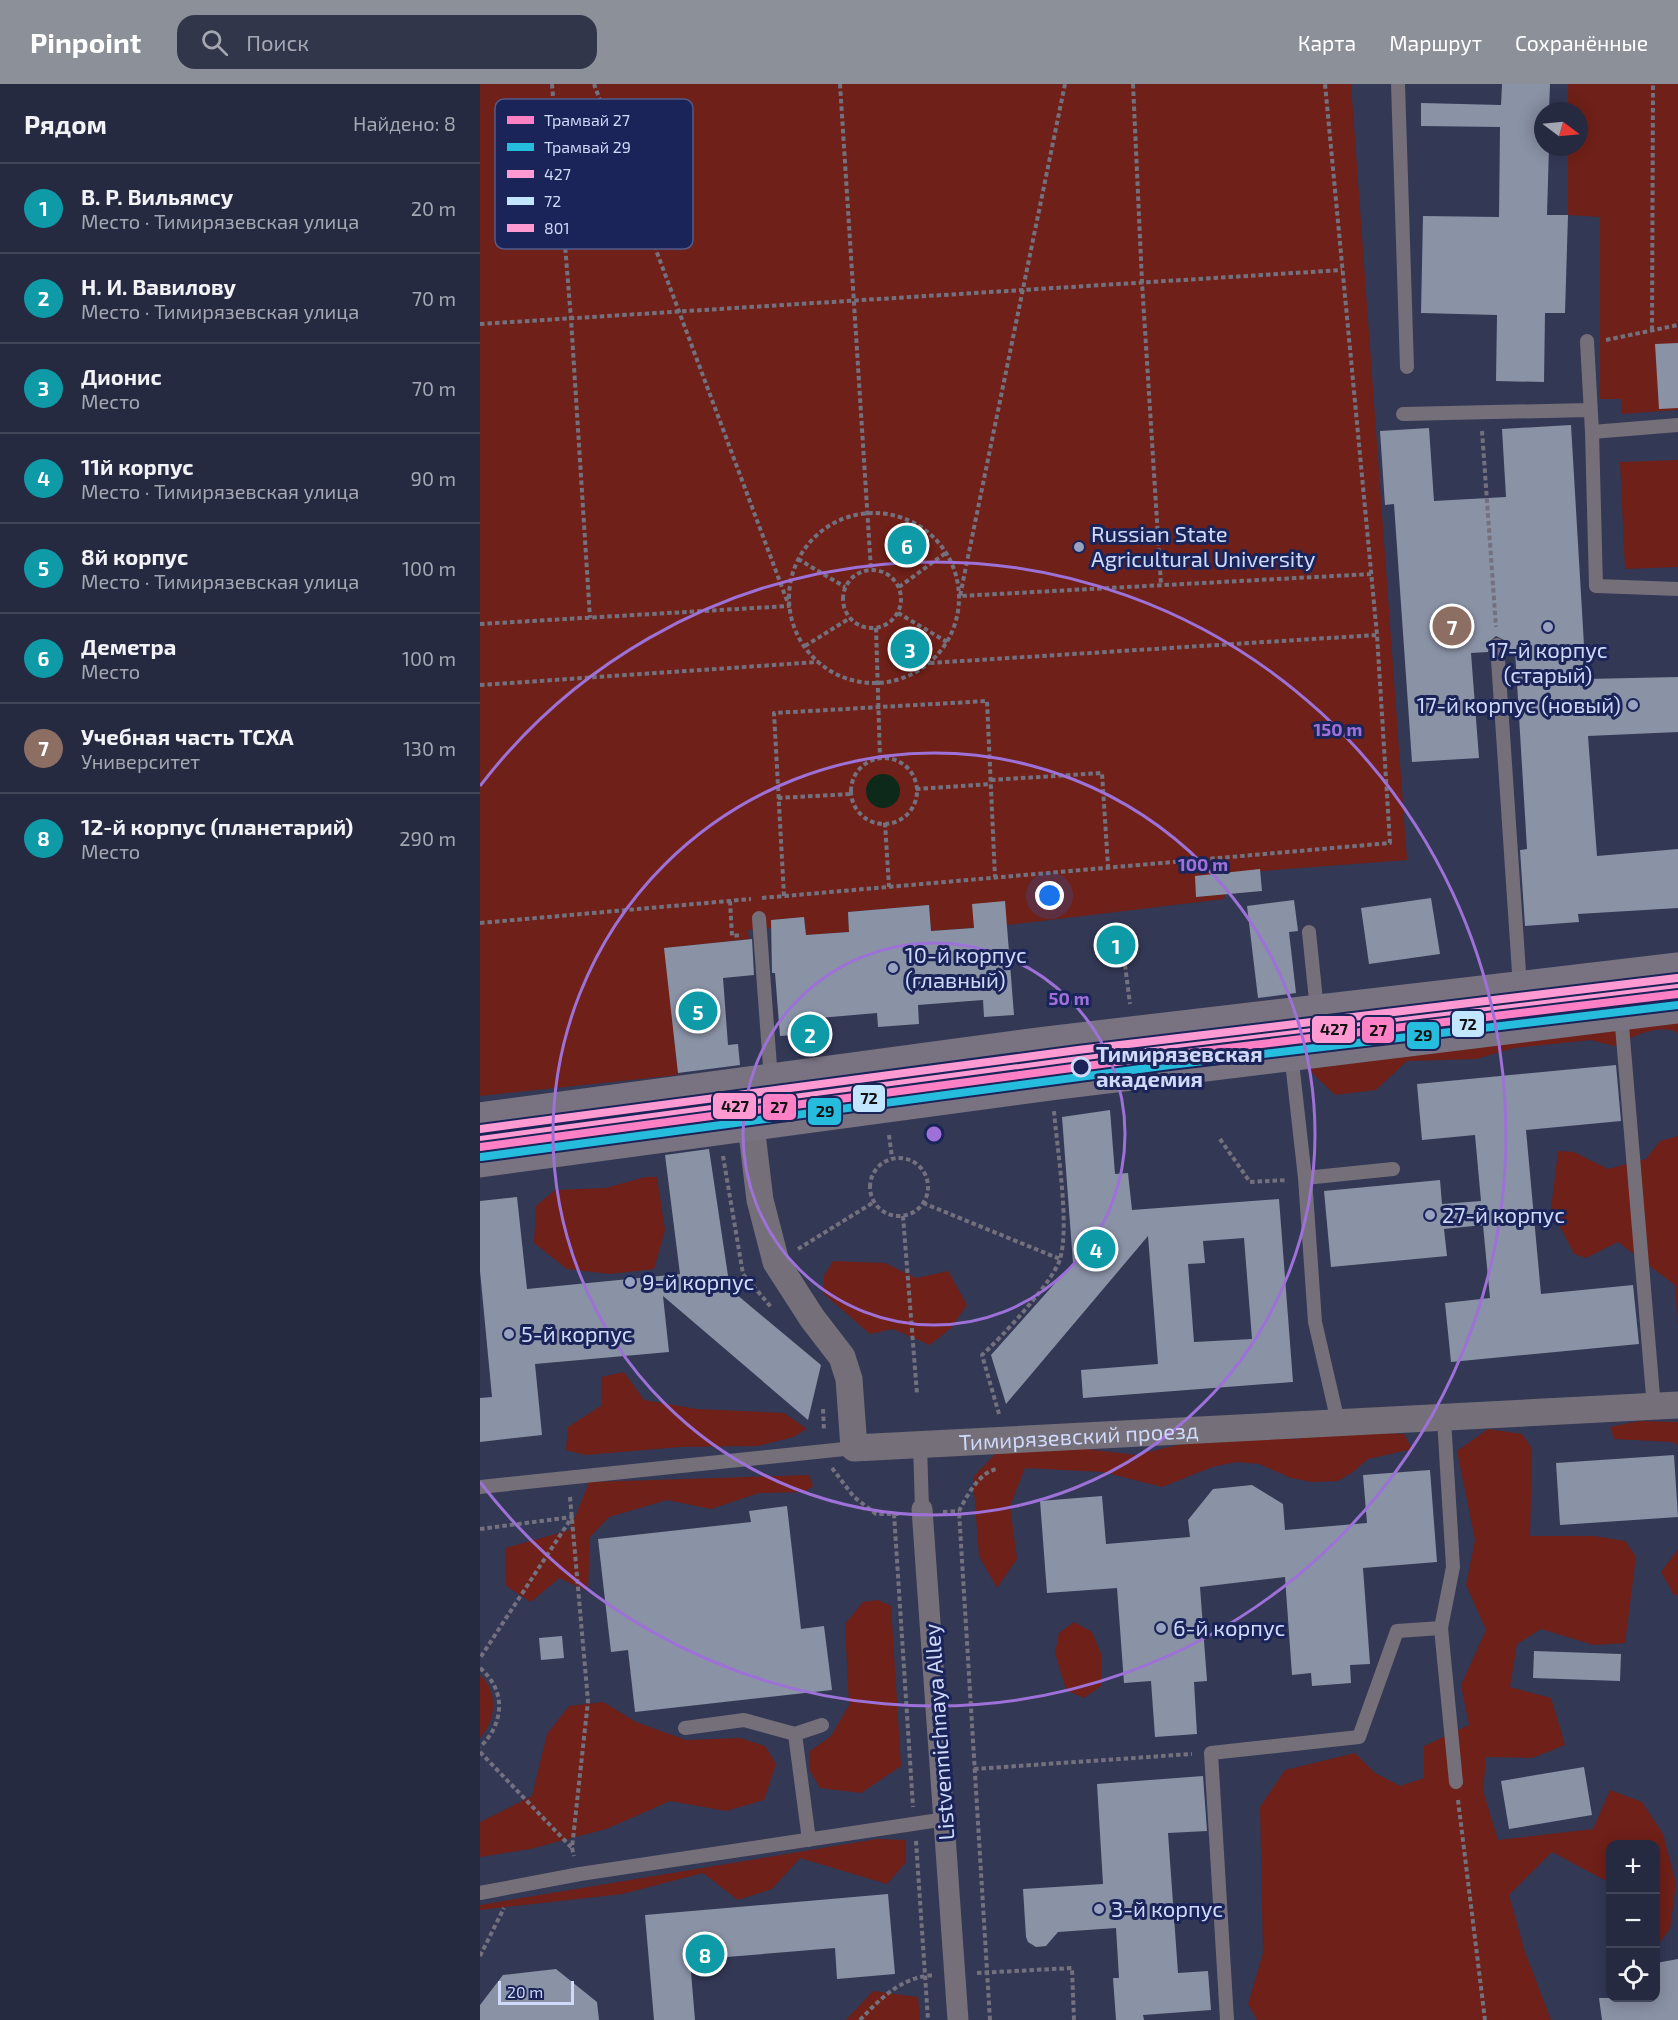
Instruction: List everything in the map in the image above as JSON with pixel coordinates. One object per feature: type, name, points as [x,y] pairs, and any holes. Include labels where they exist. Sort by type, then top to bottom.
[{"type":"main road","points":[[480,1119],[754,1098],[1296,1028],[1520,987],[1678,969]]},
{"type":"main road","points":[[480,1161],[754,1098],[1296,1028],[1620,1014],[1678,1007]]},
{"type":"street","points":[[754,1098],[760,1200],[777,1262],[812,1318],[842,1357],[849,1379],[854,1448]]},
{"type":"street","name":"Тимирязевский проезд","points":[[854,1448],[1666,1407]]},
{"type":"street","name":"Listvennichnaya Alley","points":[[922,1509],[946,1819],[958,2020]]},
{"type":"lane","points":[[1398,84],[1407,367]]},
{"type":"lane","points":[[1587,341],[1596,586],[1678,589]]},
{"type":"lane","points":[[1403,414],[1590,410]]},
{"type":"lane","points":[[1592,432],[1678,425]]},
{"type":"lane","points":[[1497,645],[1520,987]]},
{"type":"lane","points":[[480,1140],[754,1098],[759,918]]},
{"type":"lane","points":[[1309,932],[1296,1028],[1315,1322],[1338,1422]]},
{"type":"lane","points":[[1296,1028],[1678,988]]},
{"type":"lane","points":[[1620,1014],[1666,1407]]},
{"type":"lane","points":[[1305,1179],[1393,1170]]},
{"type":"lane","points":[[1444,1419],[1453,1568],[1441,1628],[1456,1782]]},
{"type":"lane","name":"Listvennichnaya Alley","points":[[920,1444],[922,1509]]},
{"type":"lane","name":"Тимирязевский проезд","points":[[480,1487],[568,1476],[854,1448]]},
{"type":"lane","points":[[1227,2020],[1211,1753],[1359,1737],[1397,1631],[1441,1628]]},
{"type":"lane","points":[[685,1728],[744,1720],[795,1734],[822,1725]]},
{"type":"lane","points":[[795,1734],[809,1840]]},
{"type":"lane","points":[[480,1893],[580,1874],[946,1819]]},
{"type":"path","points":[[552,84],[553,99]]},
{"type":"path","points":[[594,84],[600,99]]},
{"type":"path","points":[[840,84],[871,570]]},
{"type":"path","points":[[656,249],[789,606],[794,627],[804,646],[819,662],[847,678],[879,683],[905,677],[929,663],[947,642],[957,620],[1065,84]]},
{"type":"path","points":[[1133,84],[1142,282],[1161,585]]},
{"type":"path","points":[[480,923],[1390,843],[1377,635],[1325,84]]},
{"type":"path","points":[[1652,330],[1653,84]]},
{"type":"path","points":[[565,249],[590,618]]},
{"type":"path","points":[[480,324],[1342,270]]},
{"type":"path","points":[[1587,341],[1601,341],[1678,325]]},
{"type":"path","points":[[1481,412],[1497,645]]},
{"type":"path","points":[[789,606],[790,582],[798,559],[810,541],[827,527],[846,517],[867,512],[891,514],[913,521],[932,534],[947,552],[956,573],[960,596]]},
{"type":"path","points":[[899,586],[947,552]]},
{"type":"path","points":[[798,559],[845,587]]},
{"type":"path","points":[[871,570],[887,574],[899,586],[902,600],[898,613],[885,626],[876,628],[861,626],[850,618],[843,603],[845,587],[856,575],[871,570]]},
{"type":"path","points":[[960,596],[1371,574]]},
{"type":"path","points":[[480,624],[789,606]]},
{"type":"path","points":[[898,613],[947,642]]},
{"type":"path","points":[[804,646],[850,618]]},
{"type":"path","points":[[876,628],[880,758]]},
{"type":"path","points":[[929,663],[1377,635]]},
{"type":"path","points":[[480,685],[819,662]]},
{"type":"path","points":[[784,896],[774,713],[987,701],[996,877]]},
{"type":"path","points":[[880,758],[895,760],[904,765],[911,773],[916,789],[914,804],[908,813],[900,820],[885,824],[869,820],[860,814],[851,794],[856,773],[864,765],[880,758]]},
{"type":"path","points":[[916,789],[1102,773],[1108,866]]},
{"type":"path","points":[[778,798],[851,794]]},
{"type":"path","points":[[885,824],[889,887]]},
{"type":"path","points":[[730,901],[732,936],[748,934]]},
{"type":"path","points":[[1125,965],[1131,1009]]},
{"type":"path","points":[[1024,1438],[1023,1414],[998,1413],[982,1355],[1004,1335],[1060,1259],[1063,1219],[1053,1105]]},
{"type":"path","points":[[888,1127],[892,1158]]},
{"type":"path","points":[[1220,1139],[1250,1182],[1305,1179]]},
{"type":"path","points":[[722,1146],[743,1274],[747,1282],[774,1309]]},
{"type":"path","points":[[892,1158],[914,1161],[924,1171],[927,1193],[923,1203],[914,1212],[903,1216],[882,1211],[874,1202],[870,1194],[870,1180],[883,1162],[892,1158]]},
{"type":"path","points":[[747,1282],[874,1202]]},
{"type":"path","points":[[923,1203],[1060,1259]]},
{"type":"path","points":[[903,1216],[917,1394]]},
{"type":"path","points":[[825,1400],[822,1419],[832,1470],[854,1497],[876,1514]]},
{"type":"path","points":[[990,2020],[958,1511],[970,1491],[989,1470],[1000,1468]]},
{"type":"path","points":[[568,1476],[588,1701],[572,1848],[580,1874]]},
{"type":"path","points":[[894,1514],[928,2020]]},
{"type":"path","points":[[480,1529],[572,1517]]},
{"type":"path","points":[[480,1658],[572,1517]]},
{"type":"path","points":[[480,1668],[489,1675],[497,1689],[500,1706],[498,1723],[480,1750],[572,1848]]},
{"type":"path","points":[[974,1769],[1211,1753]]},
{"type":"path","points":[[1456,1782],[1485,2020]]},
{"type":"path","points":[[480,1956],[515,1886]]},
{"type":"path","points":[[860,2020],[887,1991],[925,1976],[1072,1968],[1074,2020]]},
{"type":"shaded area","name":"Russian State Agricultural University","points":[[480,84],[1351,84],[1407,860],[1195,876],[1196,897],[1225,894],[1224,899],[1007,925],[931,931],[929,905],[848,912],[849,932],[806,935],[804,917],[771,920],[772,928],[748,930],[749,939],[665,948],[678,1075],[480,1096]]},
{"type":"shaded area","points":[[1568,84],[1678,84],[1678,410],[1621,414],[1621,399],[1600,399],[1600,217],[1568,215],[1568,156],[1588,156],[1588,102],[1568,102]]},
{"type":"shaded area","points":[[1678,460],[1678,567],[1625,569],[1620,462]]},
{"type":"shaded area","points":[[883,774],[895,779],[900,791],[895,803],[883,808],[871,803],[866,791],[871,779]]},
{"type":"shaded area","points":[[1678,1010],[1678,1033],[1663,1029],[1654,1030],[1614,1046],[1591,1040],[1514,1048],[1476,1059],[1407,1061],[1376,1090],[1335,1095],[1303,1064]]},
{"type":"shaded area","points":[[1678,1136],[1678,1326],[1675,1285],[1618,1242],[1586,1258],[1574,1254],[1551,1209],[1558,1151],[1574,1152],[1608,1169],[1646,1159],[1660,1141]]},
{"type":"shaded area","points":[[645,1177],[657,1177],[665,1230],[654,1269],[610,1274],[567,1269],[534,1243],[536,1206],[555,1190],[606,1188]]},
{"type":"shaded area","points":[[833,1261],[885,1263],[916,1278],[948,1271],[967,1305],[951,1328],[930,1345],[893,1329],[870,1334],[824,1294],[824,1276]]},
{"type":"shaded area","points":[[624,1372],[644,1400],[697,1409],[784,1413],[807,1429],[793,1437],[758,1446],[680,1447],[585,1455],[566,1450],[568,1427],[602,1405],[601,1377]]},
{"type":"shaded area","points":[[1639,1421],[1678,1422],[1678,1445],[1672,1442],[1614,1439],[1610,1427]]},
{"type":"shaded area","points":[[1488,1429],[1522,1434],[1532,1449],[1530,1536],[1594,1536],[1625,1541],[1636,1557],[1625,1643],[1594,1645],[1541,1629],[1517,1644],[1510,1687],[1551,1698],[1565,1745],[1532,1758],[1486,1757],[1483,1791],[1498,1840],[1593,1829],[1610,1790],[1642,1802],[1663,1834],[1676,1883],[1670,1929],[1660,1942],[1660,1840],[1606,1840],[1606,1881],[1552,1852],[1509,1895],[1525,1952],[1551,2020],[1257,2020],[1248,2004],[1263,1953],[1260,1807],[1285,1770],[1355,1753],[1375,1773],[1400,1786],[1424,1778],[1424,1746],[1469,1725],[1461,1685],[1486,1630],[1466,1585],[1475,1540],[1457,1451]]},
{"type":"shaded area","points":[[1340,1431],[1404,1434],[1412,1449],[1368,1459],[1338,1481],[1312,1482],[1291,1478],[1259,1464],[1236,1462],[1212,1467],[1162,1487],[1103,1472],[1025,1468],[1010,1506],[1017,1559],[997,1588],[979,1556],[973,1477],[995,1454],[1054,1445],[1136,1455],[1202,1439],[1249,1435],[1296,1439]]},
{"type":"shaded area","points":[[809,1475],[813,1486],[805,1492],[759,1493],[711,1509],[667,1500],[609,1517],[590,1537],[588,1591],[559,1578],[531,1602],[506,1586],[505,1548],[570,1530],[589,1482]]},
{"type":"shaded area","points":[[1678,1549],[1678,1595],[1674,1595],[1661,1572]]},
{"type":"shaded area","points":[[878,1600],[891,1606],[901,1766],[861,1793],[820,1788],[809,1769],[810,1751],[831,1736],[849,1705],[845,1624],[863,1602]]},
{"type":"shaded area","points":[[1074,1622],[1092,1632],[1101,1654],[1101,1686],[1084,1698],[1066,1690],[1055,1653],[1059,1633]]},
{"type":"shaded area","points":[[480,1675],[490,1690],[493,1706],[489,1723],[480,1738]]},
{"type":"shaded area","points":[[603,1702],[636,1722],[686,1740],[740,1738],[765,1746],[776,1764],[764,1800],[726,1811],[670,1801],[606,1829],[530,1849],[480,1857],[480,1822],[532,1796],[547,1734],[569,1706]]},
{"type":"shaded area","points":[[877,1839],[906,1840],[906,1862],[887,1884],[800,1858],[772,1889],[738,1900],[703,1873],[622,1894],[480,1910],[480,1905]]},
{"type":"shaded area","points":[[873,1991],[918,1997],[920,2020],[846,2020]]},
{"type":"building","points":[[1502,84],[1550,84],[1549,102],[1534,102],[1534,156],[1549,156],[1547,215],[1568,215],[1565,313],[1545,313],[1544,382],[1496,381],[1497,315],[1421,313],[1423,216],[1499,217],[1500,127],[1421,126],[1421,103],[1501,105]]},
{"type":"building","points":[[1678,343],[1678,408],[1659,409],[1655,344]]},
{"type":"building","points":[[1571,425],[1586,679],[1678,677],[1678,732],[1588,736],[1597,856],[1678,849],[1678,908],[1578,914],[1579,922],[1525,926],[1520,850],[1527,849],[1515,650],[1506,650],[1504,640],[1496,636],[1489,642],[1488,652],[1471,653],[1479,758],[1412,762],[1394,504],[1385,505],[1380,431],[1429,428],[1434,501],[1506,497],[1502,429]]},
{"type":"building","points":[[1260,869],[1262,891],[1196,897],[1195,876]]},
{"type":"building","points":[[1431,898],[1440,954],[1369,964],[1361,908]]},
{"type":"building","points":[[1294,900],[1298,931],[1289,932],[1296,993],[1258,998],[1247,906]]},
{"type":"building","name":"10-й корпус (главный)","points":[[1005,901],[1014,1015],[984,1017],[983,1000],[918,1005],[919,1024],[878,1027],[877,1013],[819,1018],[820,1033],[780,1036],[775,973],[772,973],[771,920],[804,917],[806,935],[849,932],[848,912],[929,905],[931,931],[974,928],[972,904]]},
{"type":"building","points":[[752,939],[754,975],[723,978],[728,1045],[738,1044],[740,1065],[678,1073],[664,948]]},
{"type":"building","name":"27-й корпус","points":[[1616,1065],[1621,1121],[1526,1130],[1541,1294],[1633,1285],[1639,1344],[1451,1362],[1445,1303],[1490,1298],[1483,1225],[1444,1229],[1447,1256],[1331,1267],[1324,1191],[1440,1180],[1442,1204],[1481,1201],[1475,1135],[1422,1140],[1417,1084]]},
{"type":"building","points":[[1110,1110],[1115,1174],[1128,1173],[1132,1210],[1279,1199],[1293,1382],[1083,1398],[1081,1370],[1158,1364],[1148,1236],[1006,1404],[991,1355],[1073,1263],[1062,1117]],"holes":[[[1244,1238],[1252,1339],[1194,1342],[1188,1264],[1205,1263],[1203,1241]]]},
{"type":"building","name":"9-й корпус","points":[[709,1149],[730,1289],[821,1365],[808,1420],[663,1296],[669,1352],[535,1364],[542,1435],[480,1442],[480,1398],[492,1397],[480,1271],[480,1201],[517,1197],[527,1289],[680,1274],[665,1155]]},
{"type":"building","points":[[1674,1455],[1678,1517],[1560,1525],[1556,1463]]},
{"type":"building","name":"6-й корпус","points":[[1430,1470],[1437,1562],[1363,1568],[1370,1664],[1350,1665],[1351,1683],[1312,1686],[1311,1673],[1292,1675],[1285,1577],[1200,1587],[1207,1681],[1194,1682],[1197,1734],[1155,1737],[1151,1681],[1124,1683],[1117,1588],[1047,1593],[1040,1501],[1102,1496],[1106,1544],[1190,1537],[1188,1520],[1213,1489],[1252,1485],[1283,1504],[1285,1530],[1367,1523],[1363,1475]]},
{"type":"building","points":[[787,1506],[801,1629],[824,1626],[832,1690],[635,1712],[628,1650],[611,1652],[598,1539],[751,1522],[749,1511]]},
{"type":"building","points":[[562,1636],[564,1658],[541,1660],[539,1638]]},
{"type":"building","points":[[1534,1651],[1621,1654],[1620,1681],[1533,1678]]},
{"type":"building","points":[[1584,1767],[1592,1815],[1509,1829],[1501,1781]]},
{"type":"building","name":"3-й корпус","points":[[1203,1776],[1207,1831],[1168,1833],[1178,1973],[1208,1971],[1211,2010],[1143,2015],[1144,2020],[1116,2020],[1113,1978],[1119,1978],[1116,1928],[1058,1932],[1046,1946],[1036,1947],[1028,1942],[1026,1937],[1023,1889],[1103,1884],[1097,1784]]},
{"type":"building","points":[[888,1894],[895,1974],[837,1979],[835,1948],[690,1960],[695,2020],[654,2020],[645,1915]]},
{"type":"building","points":[[1678,1959],[1678,2020],[1602,2020],[1599,1998],[1606,1998],[1606,2002],[1660,2002],[1660,1962]]},
{"type":"building","points":[[556,1969],[597,2002],[599,2020],[480,2020],[480,2005],[503,1975]]},
{"type":"tram line","name":"27","points":[[480,1147],[1169,1055],[1678,994]]},
{"type":"tram line","name":"29","points":[[481,1157],[1170,1065],[1678,1005]]},
{"type":"transit line","name":"801","points":[[480,1129],[1078,1050],[1677,978]]},
{"type":"transit line","name":"427","points":[[480,1140],[1079,1060],[1678,988]]},
{"type":"transit line","name":"72","points":[[481,1150],[1080,1070],[1678,999]]},
{"type":"place","name":"Деметра","points":[[907,545]]},
{"type":"place","name":"Russian State Agricultural University","points":[[1079,547]]},
{"type":"place","name":"Учебная часть ТСХА","points":[[1452,626]]},
{"type":"place","name":"17-й корпус (старый)","points":[[1548,627]]},
{"type":"place","name":"Дионис","points":[[910,649]]},
{"type":"place","name":"17-й корпус (новый)","points":[[1633,705]]},
{"type":"place","name":"В. Р. Вильямсу","points":[[1116,945]]},
{"type":"place","name":"10-й корпус (главный)","points":[[893,968]]},
{"type":"place","name":"8й корпус","points":[[698,1011]]},
{"type":"place","name":"Н. И. Вавилову","points":[[810,1034]]},
{"type":"place","name":"Тимирязевская академия","points":[[1081,1067]]},
{"type":"place","name":"27-й корпус","points":[[1430,1215]]},
{"type":"place","name":"11й корпус","points":[[1096,1249]]},
{"type":"place","name":"9-й корпус","points":[[630,1282]]},
{"type":"place","name":"5-й корпус","points":[[509,1334]]},
{"type":"place","name":"6-й корпус","points":[[1161,1628]]},
{"type":"place","name":"3-й корпус","points":[[1099,1909]]},
{"type":"place","name":"12-й корпус (планетарий)","points":[[705,1954]]}]
